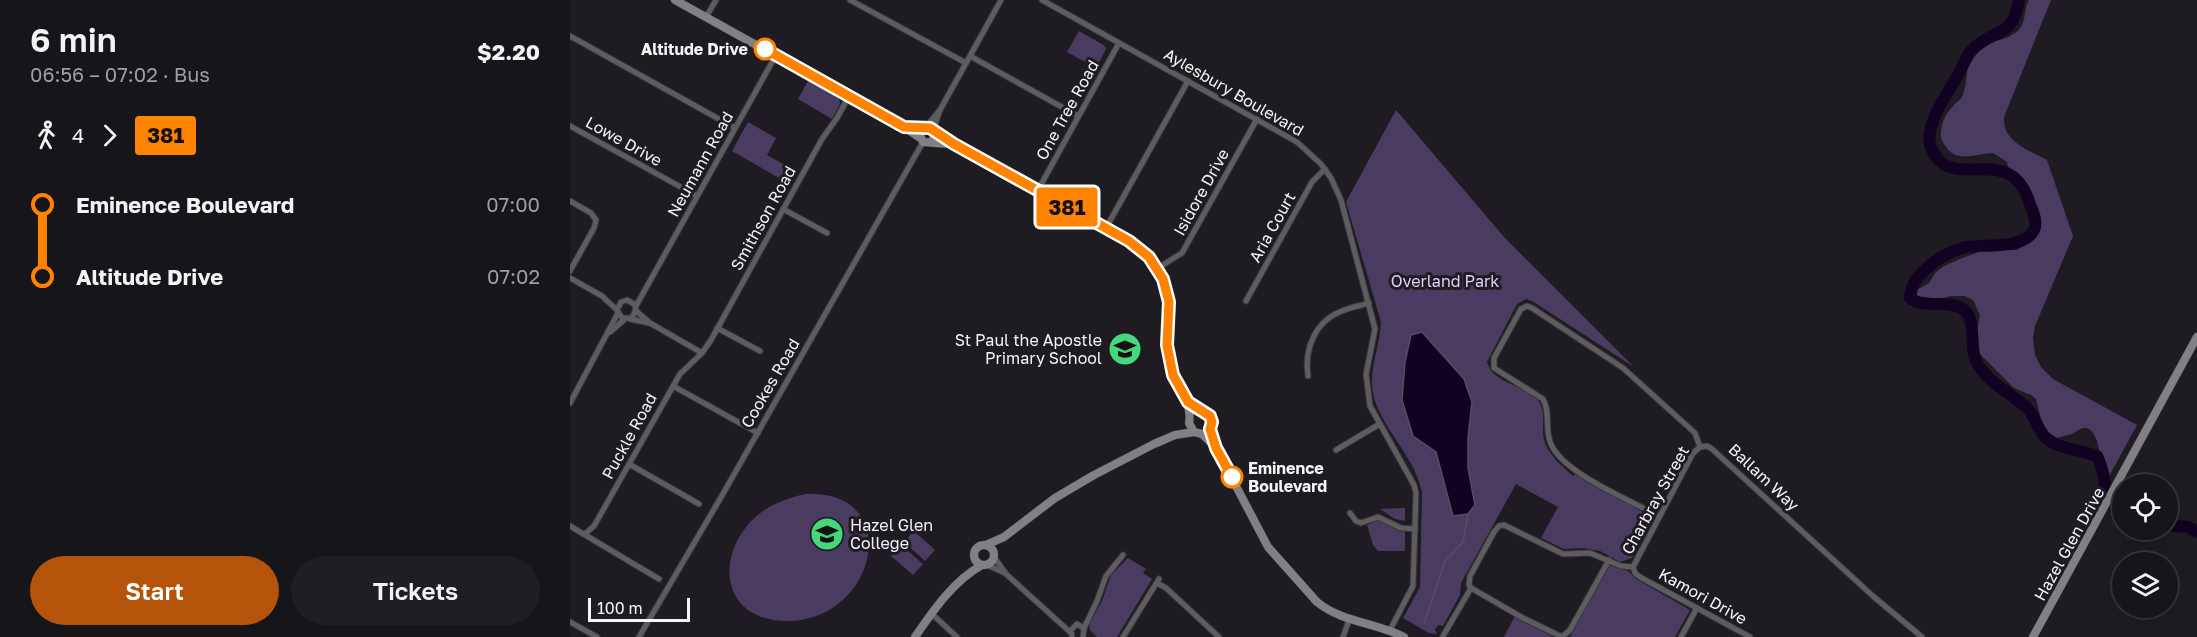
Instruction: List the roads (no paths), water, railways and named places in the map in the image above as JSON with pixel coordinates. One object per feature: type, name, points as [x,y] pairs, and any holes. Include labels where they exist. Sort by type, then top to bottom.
[{"type":"street","points":[[675,0],[904,127],[954,144],[1137,246],[1158,268],[1166,284],[1169,302],[1167,345],[1170,365],[1188,402],[1190,420],[1198,433],[1216,448]]},
{"type":"street","points":[[706,17],[716,0]]},
{"type":"street","points":[[850,0],[966,63]]},
{"type":"street","name":"Cookes Road","points":[[639,637],[758,433],[1001,0]]},
{"type":"street","name":"Aylesbury Boulevard","points":[[1042,0],[1307,149],[1325,170],[1341,200],[1375,328],[1366,384],[1370,406],[1378,425],[1414,485],[1413,585],[1390,630]]},
{"type":"street","points":[[570,36],[735,128]]},
{"type":"street","name":"One Tree Road","points":[[1038,190],[1119,43]]},
{"type":"street","name":"Neumann Road","points":[[609,333],[628,319],[636,309],[646,286],[776,55]]},
{"type":"street","points":[[970,56],[1078,116]]},
{"type":"street","points":[[1106,228],[1188,81]]},
{"type":"street","name":"Smithson Road","points":[[702,353],[822,139],[849,96]]},
{"type":"street","name":"Isidore Drive","points":[[1158,268],[1182,253],[1257,119]]},
{"type":"street","name":"Lowe Drive","points":[[570,126],[697,196]]},
{"type":"street","name":"Aria Court","points":[[1246,301],[1312,182],[1325,170]]},
{"type":"street","points":[[570,201],[591,213],[596,220],[570,272]]},
{"type":"street","points":[[783,209],[826,233]]},
{"type":"street","points":[[570,278],[602,296],[628,319],[650,323]]},
{"type":"street","name":"Neumann Road","points":[[609,333],[619,304],[627,301],[646,286]]},
{"type":"street","points":[[602,296],[627,301],[650,323],[702,353]]},
{"type":"street","points":[[1308,376],[1307,353],[1319,327],[1337,313],[1369,303]]},
{"type":"street","name":"Ballam Way","points":[[1659,516],[1571,467],[1551,446],[1548,435],[1547,407],[1543,399],[1494,368],[1494,358],[1518,313],[1527,306],[1536,309],[1623,368],[1695,433],[1700,447],[1707,446],[1712,449],[1874,597],[1922,637]]},
{"type":"street","points":[[717,328],[760,351]]},
{"type":"street","points":[[570,403],[609,333]]},
{"type":"street","name":"Hazel Glen Drive","points":[[2033,637],[2197,337]]},
{"type":"street","name":"Puckle Road","points":[[585,534],[594,526],[684,368],[702,353]]},
{"type":"street","points":[[673,386],[758,433]]},
{"type":"street","points":[[1188,402],[1208,414],[1211,419],[1210,429],[1216,448],[1237,485],[1261,536],[1274,556],[1317,602],[1337,615],[1390,630],[1404,637]]},
{"type":"street","points":[[1175,435],[1196,412],[1202,411]]},
{"type":"street","points":[[1336,450],[1378,425]]},
{"type":"street","points":[[915,637],[964,577],[976,549],[1004,537],[1068,489],[1154,444],[1175,435],[1198,433],[1210,429]]},
{"type":"street","name":"Charbray Street","points":[[1633,567],[1693,453],[1700,447]]},
{"type":"street","points":[[629,464],[699,504]]},
{"type":"street","points":[[1350,513],[1356,521],[1361,523],[1378,517],[1401,528],[1415,529]]},
{"type":"street","name":"Kamori Drive","points":[[1443,636],[1471,588],[1470,576],[1494,532],[1501,525],[1510,526],[1563,554],[1590,553],[1621,566],[1633,567],[1635,573],[1640,577],[1750,637]]},
{"type":"street","points":[[570,526],[659,579]]},
{"type":"street","points":[[964,577],[985,565],[994,555],[1004,537]]},
{"type":"street","points":[[986,545],[1006,574],[1071,634],[1097,601],[1106,576],[1123,555]]},
{"type":"street","points":[[974,557],[977,562],[1006,574]]},
{"type":"street","points":[[1471,588],[1562,637],[1570,630],[1609,560]]},
{"type":"street","points":[[1123,637],[1158,581],[1219,637]]},
{"type":"street","points":[[1681,637],[1697,608]]},
{"type":"street","points":[[1084,632],[1091,610]]},
{"type":"street","points":[[932,614],[957,637]]},
{"type":"street","points":[[1058,620],[1076,625],[1091,637]]},
{"type":"street","points":[[1343,637],[1349,620]]},
{"type":"street","points":[[570,622],[597,637]]},
{"type":"waterway","points":[[2019,0],[2016,13],[2007,28],[1980,43],[1967,56],[1937,111],[1929,140],[1940,162],[1952,168],[1995,170],[2009,174],[2021,184],[2034,214],[2034,230],[2029,237],[2012,244],[1962,248],[1943,256],[1917,278],[1910,298],[1923,303],[1951,305],[1968,314],[1975,358],[1985,374],[2028,409],[2042,434],[2050,441],[2097,456],[2112,503]]},
{"type":"waterway","points":[[1424,623],[1445,561],[1463,542],[1468,514]]},
{"type":"waterway","points":[[2178,526],[2188,527],[2197,532]]},
{"type":"place","name":"Altitude Drive","points":[[765,49]]},
{"type":"place","name":"St Paul the Apostle Primary School","points":[[1125,349]]},
{"type":"place","name":"Eminence Boulevard","points":[[1232,477]]},
{"type":"place","name":"Hazel Glen College","points":[[827,534]]},
{"type":"park label","name":"Overland Park","points":[[1445,281]]}]
